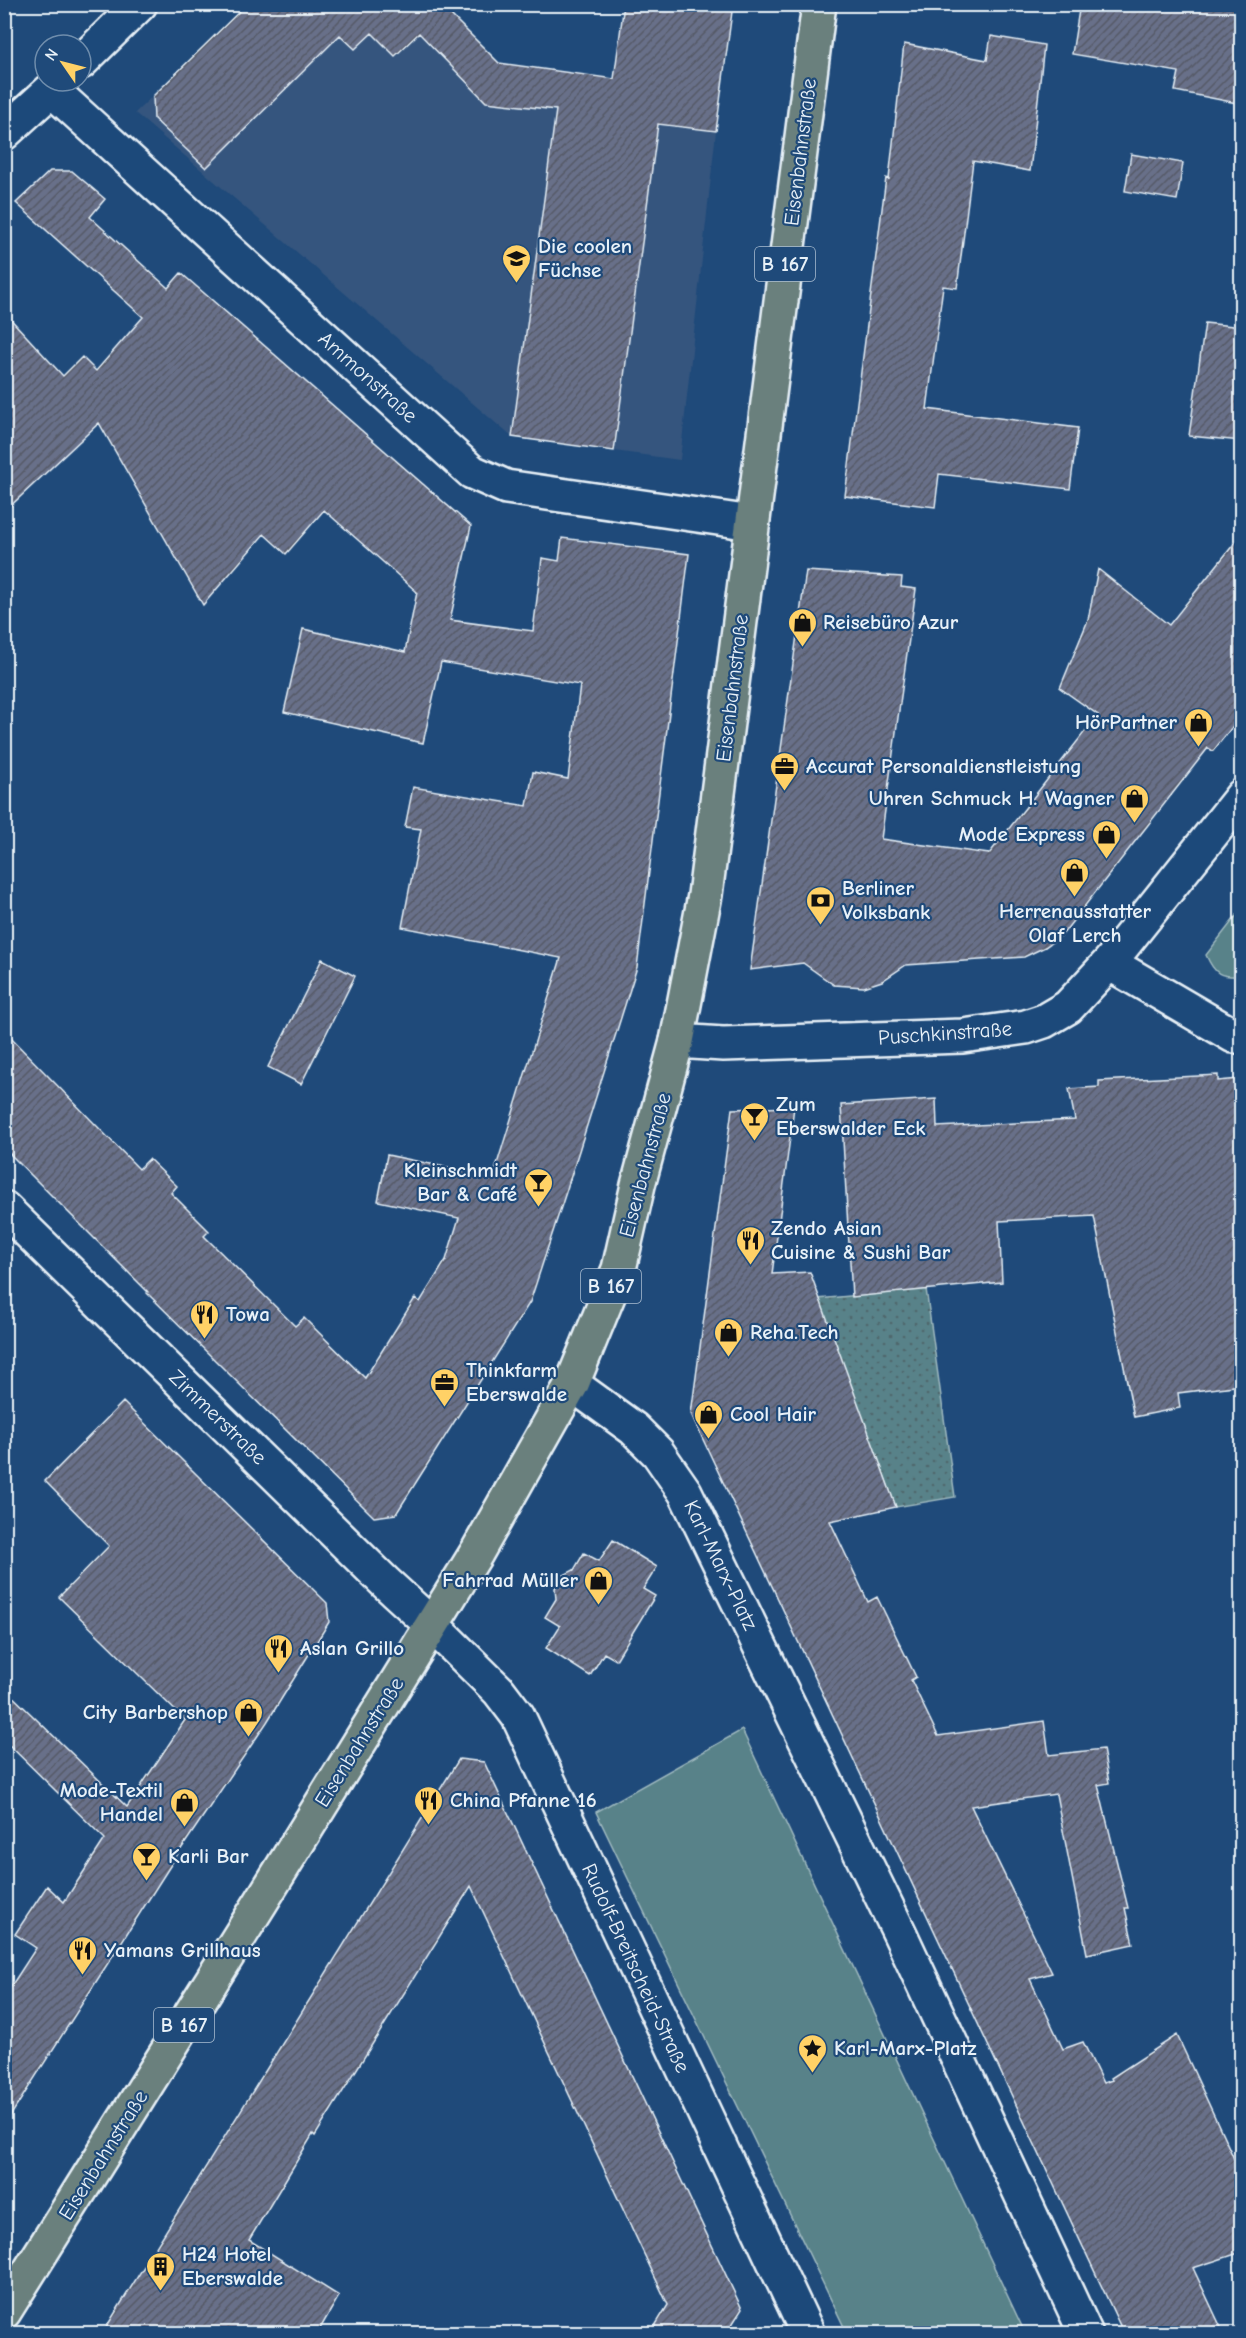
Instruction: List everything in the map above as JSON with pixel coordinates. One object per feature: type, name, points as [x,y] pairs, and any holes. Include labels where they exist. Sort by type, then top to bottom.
[{"type":"main road","name":"Eisenbahnstraße","points":[[4,2312],[477,1552],[572,1384],[618,1269],[677,1041],[708,876],[819,4]]},
{"type":"street","points":[[93,50],[140,4]]},
{"type":"street","points":[[4,133],[49,93]]},
{"type":"street","name":"Ammonstraße","points":[[65,93],[472,472],[506,487],[752,523]]},
{"type":"street","name":"Puschkinstraße","points":[[677,1041],[723,1044],[952,1036],[1026,1027],[1044,1021],[1068,1007],[1109,963],[1242,796]]},
{"type":"street","points":[[1109,963],[1234,1036],[1242,1036]]},
{"type":"street","name":"Zimmerstraße","points":[[4,1208],[386,1583],[432,1625]]},
{"type":"street","name":"Karl-Marx-Platz","points":[[572,1384],[634,1429],[658,1453],[685,1492],[900,1934],[1086,2334]]},
{"type":"street","name":"Rudolf-Breitscheid-Straße","points":[[432,1625],[499,1691],[518,1716],[808,2334]]},
{"type":"shaded area","name":"Die coolen Füchse","points":[[390,4],[486,102],[716,131],[680,460],[512,437],[135,113],[246,5]]},
{"type":"green space","points":[[1241,910],[1241,976],[1223,975],[1215,971],[1206,955]]},
{"type":"green space","points":[[926,1289],[955,1497],[896,1507],[818,1299]]},
{"type":"green space","name":"Karl-Marx-Platz","points":[[742,1730],[1025,2333],[847,2333],[596,1812]]},
{"type":"building","points":[[247,4],[448,4],[444,8],[499,63],[614,79],[624,4],[733,4],[716,131],[658,124],[614,451],[512,437],[556,110],[486,102],[419,33],[395,56],[372,33],[355,49],[340,35],[206,168],[154,119],[153,96]]},
{"type":"building","points":[[1080,4],[1242,4],[1242,104],[1175,91],[1179,72],[1072,54]]},
{"type":"building","points":[[991,36],[1044,45],[1030,171],[973,161],[957,288],[943,286],[927,409],[1078,428],[1070,489],[939,474],[935,507],[845,496],[886,178],[889,179],[904,44],[987,60]]},
{"type":"building","points":[[1131,154],[1183,163],[1177,200],[1125,191]]},
{"type":"building","points":[[50,171],[72,171],[105,199],[90,217],[168,288],[181,273],[471,526],[450,620],[533,631],[542,558],[559,561],[562,538],[689,554],[637,967],[530,1302],[396,1514],[374,1517],[4,1148],[4,1031],[139,1169],[149,1159],[177,1186],[171,1193],[209,1231],[204,1236],[295,1326],[304,1318],[365,1378],[415,1298],[420,1302],[446,1260],[459,1218],[378,1201],[387,1155],[493,1177],[561,958],[402,927],[421,829],[405,827],[413,787],[527,806],[533,772],[568,779],[580,685],[441,662],[423,743],[284,712],[303,629],[405,652],[417,592],[324,510],[286,554],[264,534],[203,605],[99,423],[4,512],[4,312],[63,376],[82,357],[96,371],[143,317],[16,203]]},
{"type":"building","points":[[1205,323],[1242,327],[1242,441],[1189,436]]},
{"type":"building","points":[[1242,534],[1242,711],[1213,751],[1208,748],[1062,935],[1045,947],[1024,957],[906,965],[882,981],[864,987],[834,985],[803,963],[750,970],[806,571],[902,577],[901,587],[916,589],[881,839],[989,854],[1098,715],[1060,688],[1088,620],[1098,569],[1169,625]]},
{"type":"building","points":[[322,959],[355,976],[301,1084],[268,1067]]},
{"type":"building","points":[[1218,1075],[1218,1081],[1239,1079],[1242,1102],[1242,1385],[1178,1393],[1180,1408],[1134,1417],[1094,1216],[999,1221],[1002,1282],[852,1297],[841,1105],[936,1099],[937,1127],[1075,1120],[1069,1089],[1099,1087],[1099,1081]]},
{"type":"building","points":[[794,1107],[772,1274],[810,1272],[896,1507],[830,1521],[868,1602],[877,1597],[916,1677],[911,1680],[938,1736],[1044,1721],[1049,1755],[1103,1749],[1109,1783],[1098,1785],[1128,1908],[1125,1908],[1133,1944],[1087,1954],[1056,1794],[971,1806],[1052,1973],[1030,1979],[1063,2049],[1083,2042],[1103,2083],[1112,2080],[1111,2078],[1177,2035],[1242,2176],[1242,2252],[1193,2268],[1224,2334],[1124,2334],[691,1414],[732,1109]]},
{"type":"building","points":[[123,1402],[327,1603],[329,1622],[267,1722],[177,1855],[4,2126],[4,1997],[36,1948],[15,1934],[47,1886],[64,1902],[105,1839],[4,1740],[4,1688],[127,1807],[185,1720],[59,1597],[109,1546],[45,1481]]},
{"type":"building","points":[[613,1540],[657,1567],[643,1589],[655,1596],[616,1660],[604,1653],[590,1676],[546,1648],[560,1626],[545,1617],[556,1599],[555,1588],[564,1575],[574,1570],[584,1553],[599,1561]]},
{"type":"building","points":[[459,1759],[484,1762],[742,2309],[726,2334],[650,2334],[668,2305],[471,1886],[315,2136],[313,2134],[249,2240],[339,2296],[317,2334],[102,2334]]},
{"type":"place","name":"Die coolen Füchse","points":[[517,284]]},
{"type":"place","name":"Reisebüro Azur","points":[[802,648]]},
{"type":"place","name":"HörPartner","points":[[1198,748]]},
{"type":"place","name":"Accurat Personaldienstleistung","points":[[785,792]]},
{"type":"place","name":"Uhren Schmuck H. Wagner","points":[[1135,824]]},
{"type":"place","name":"Mode Express","points":[[1106,860]]},
{"type":"place","name":"Herrenausstatter Olaf Lerch","points":[[1075,898]]},
{"type":"place","name":"Berliner Volksbank","points":[[821,926]]},
{"type":"place","name":"Zum Eberswalder Eck","points":[[755,1142]]},
{"type":"place","name":"Kleinschmidt Bar & Café","points":[[538,1208]]},
{"type":"place","name":"Zendo Asian Cuisine & Sushi Bar","points":[[750,1266]]},
{"type":"place","name":"Towa","points":[[205,1340]]},
{"type":"place","name":"Reha.Tech","points":[[729,1358]]},
{"type":"place","name":"Thinkfarm Eberswalde","points":[[445,1408]]},
{"type":"place","name":"Cool Hair","points":[[709,1440]]},
{"type":"place","name":"Fahrrad Müller","points":[[599,1606]]},
{"type":"place","name":"Aslan Grillo","points":[[279,1674]]},
{"type":"place","name":"City Barbershop","points":[[249,1738]]},
{"type":"place","name":"China Pfanne 16","points":[[429,1826]]},
{"type":"place","name":"Mode-Textil Handel","points":[[184,1828]]},
{"type":"place","name":"Karli Bar","points":[[147,1882]]},
{"type":"place","name":"Yamans Grillhaus","points":[[83,1976]]},
{"type":"place","name":"Karl-Marx-Platz","points":[[813,2074]]},
{"type":"place","name":"H24 Hotel Eberswalde","points":[[161,2292]]}]
